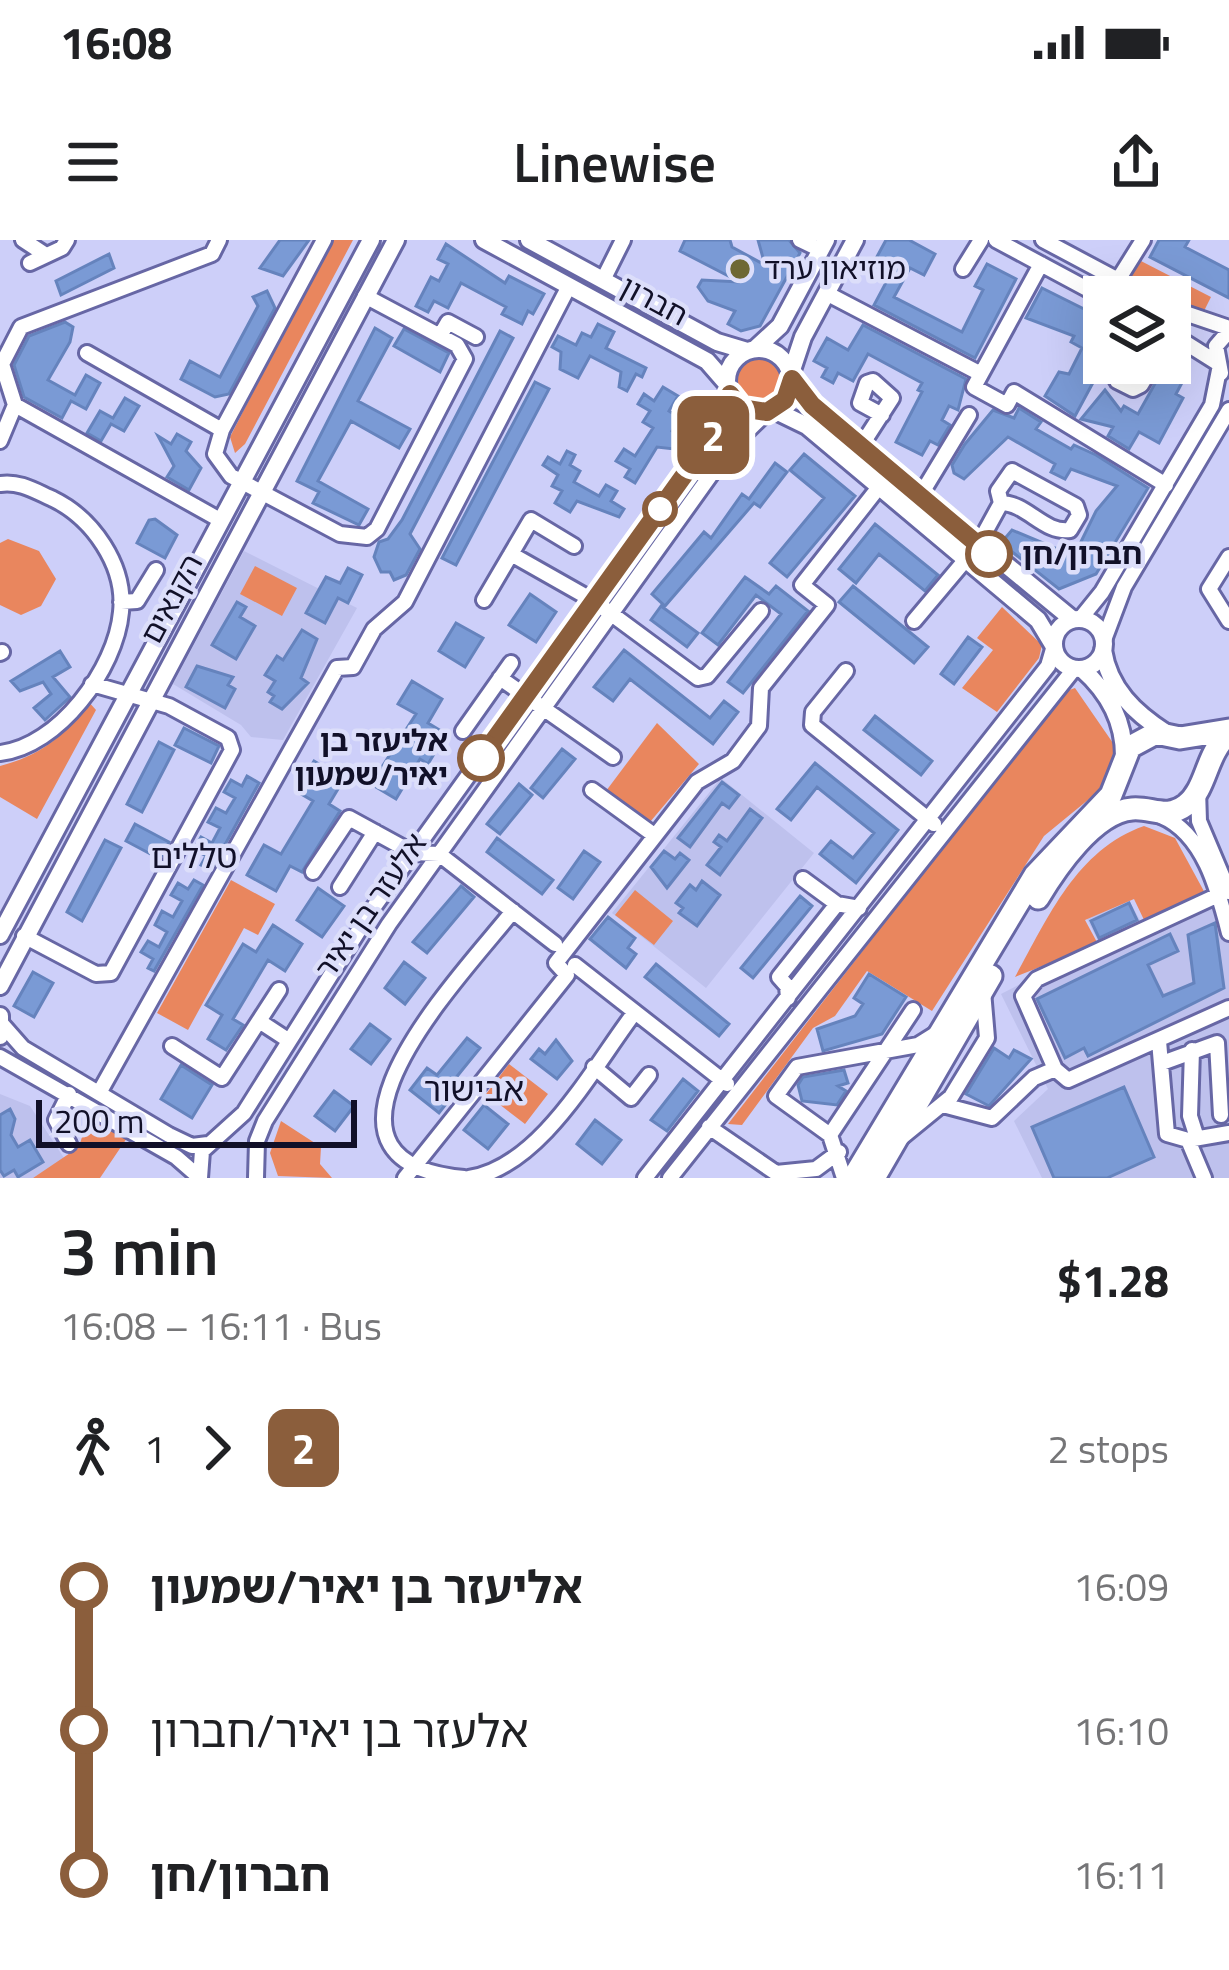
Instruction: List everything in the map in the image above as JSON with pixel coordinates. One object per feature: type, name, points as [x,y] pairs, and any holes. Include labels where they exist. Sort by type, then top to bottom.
[{"type":"highway","points":[[849,1178],[1036,875],[1146,736],[1229,732]]},
{"type":"highway","points":[[874,1178],[1046,884],[1089,834],[1127,808],[1149,812],[1180,808],[1199,782],[1214,747],[1229,732]]},
{"type":"highway","points":[[1173,735],[1195,752],[1199,782]]},
{"type":"highway","points":[[1122,767],[1149,812]]},
{"type":"main road","name":"הקנאים","points":[[0,935],[370,240]]},
{"type":"main road","name":"הקנאים","points":[[0,986],[396,240]]},
{"type":"main road","name":"חברון","points":[[484,240],[707,361],[728,389]]},
{"type":"main road","name":"חברון","points":[[529,240],[717,341],[751,350]]},
{"type":"main road","points":[[771,411],[785,400],[826,293],[855,240]]},
{"type":"main road","points":[[824,245],[780,326],[732,364],[728,389],[741,408],[771,411],[807,426],[1038,620],[1060,662],[1100,684],[1121,724],[1122,767]]},
{"type":"main road","points":[[751,350],[781,357],[812,405],[978,544],[1077,619],[1094,623],[1111,678],[1131,707],[1173,735]]},
{"type":"main road","points":[[1053,647],[1056,632],[1077,619]]},
{"type":"main road","points":[[1078,669],[1096,663],[1104,645]]},
{"type":"main road","points":[[0,1036],[1,1019]]},
{"type":"street","points":[[23,240],[46,255]]},
{"type":"street","points":[[30,263],[67,240]]},
{"type":"street","points":[[0,441],[15,405],[2,364],[21,327],[212,254],[219,240]]},
{"type":"street","points":[[324,240],[222,430],[215,454],[241,482],[260,493],[340,534],[367,537],[377,529],[463,367],[457,345],[365,296]]},
{"type":"street","points":[[603,280],[623,240]]},
{"type":"street","points":[[800,240],[824,245]]},
{"type":"street","points":[[963,269],[981,240]]},
{"type":"street","points":[[996,240],[1083,287]]},
{"type":"street","points":[[1120,276],[1143,240]]},
{"type":"street","points":[[1049,241],[1111,276]]},
{"type":"street","points":[[977,381],[1040,264]]},
{"type":"street","points":[[99,1093],[337,668],[353,667],[374,628],[405,602],[569,286]]},
{"type":"street","points":[[826,293],[977,381],[1007,405],[1014,392],[1166,485]]},
{"type":"street","points":[[1077,619],[1166,485],[1212,405],[1221,371],[1216,346],[1229,329],[1191,315]]},
{"type":"street","points":[[440,336],[448,322],[476,337]]},
{"type":"street","points":[[1191,351],[1221,371]]},
{"type":"street","points":[[87,353],[222,430]]},
{"type":"street","name":"אלעזר בן יאיר","points":[[214,1141],[244,1113],[413,853],[721,422],[728,389]]},
{"type":"street","points":[[15,405],[220,520]]},
{"type":"street","points":[[1104,645],[1124,587],[1229,410]]},
{"type":"street","name":"אלעזר בן יאיר","points":[[256,1156],[274,1103],[439,854],[730,448],[771,411]]},
{"type":"street","points":[[920,496],[969,415]]},
{"type":"street","points":[[861,446],[882,416]]},
{"type":"street","points":[[914,620],[978,544],[1001,502],[998,490],[1005,476],[1019,471],[1076,506],[1079,515],[1070,530],[1059,532],[1011,502],[1001,502]]},
{"type":"street","points":[[0,484],[30,488],[91,522],[122,602],[120,622],[92,685],[56,730],[0,753]]},
{"type":"street","points":[[409,1172],[567,975],[556,963],[654,835],[697,782],[733,761],[759,726],[760,688],[827,605],[802,585],[879,487]]},
{"type":"street","points":[[484,600],[531,520],[574,546]]},
{"type":"street","points":[[511,554],[594,601],[698,678],[707,676],[761,611]]},
{"type":"street","points":[[1229,557],[1209,589],[1229,621]]},
{"type":"street","points":[[122,602],[137,601],[156,570]]},
{"type":"street","points":[[645,1178],[1048,666],[1053,647]]},
{"type":"street","points":[[463,731],[511,663]]},
{"type":"street","points":[[670,1178],[943,831],[1078,669]]},
{"type":"street","points":[[846,671],[813,712],[812,724],[943,831]]},
{"type":"street","points":[[500,678],[613,757]]},
{"type":"street","points":[[24,936],[96,974],[112,973],[232,750],[228,738],[148,700],[92,685]]},
{"type":"street","points":[[1199,782],[1199,821],[1226,892],[1229,933]]},
{"type":"street","points":[[592,790],[654,835]]},
{"type":"street","points":[[1149,812],[1188,832],[1226,892]]},
{"type":"street","points":[[313,872],[349,818],[413,853],[439,854],[555,944]]},
{"type":"street","points":[[340,887],[375,832]]},
{"type":"street","points":[[803,879],[837,904],[859,908]]},
{"type":"street","points":[[1226,892],[1028,985],[1023,1006],[1061,1078],[1077,1078],[1229,1009]]},
{"type":"street","points":[[788,998],[787,986],[779,977],[837,904]]},
{"type":"street","points":[[513,911],[414,1036],[392,1076],[384,1126],[409,1172],[466,1178],[507,1168],[520,1158],[635,1012]]},
{"type":"street","points":[[575,964],[737,1093]]},
{"type":"street","points":[[172,1046],[222,1078],[279,990]]},
{"type":"street","points":[[893,1144],[943,1105],[987,1039],[982,991]]},
{"type":"street","points":[[830,1135],[913,1010]]},
{"type":"street","points":[[1,1019],[13,1041],[184,1144],[241,1139],[256,1156],[257,1177]]},
{"type":"street","points":[[259,1022],[288,1040]]},
{"type":"street","points":[[849,1178],[830,1135],[776,1096],[797,1067],[889,1047],[918,1046],[946,1023]]},
{"type":"street","points":[[1159,1041],[1163,1121],[1168,1134],[1192,1139],[1229,1133]]},
{"type":"street","points":[[1162,1063],[1210,1042],[1221,1050],[1221,1115]]},
{"type":"street","points":[[1192,1051],[1192,1139],[1204,1178]]},
{"type":"street","points":[[0,1057],[176,1156],[200,1177]]},
{"type":"street","points":[[593,1067],[631,1098],[649,1075]]},
{"type":"street","points":[[943,1105],[992,1118],[1034,1078],[1055,1070]]},
{"type":"street","points":[[69,1094],[56,1120],[69,1144]]},
{"type":"street","points":[[709,1127],[776,1176],[816,1169],[838,1152]]},
{"type":"street","points":[[200,1177],[199,1159],[214,1141]]},
{"type":"shaded area","points":[[331,240],[353,240],[245,444],[235,453],[230,437]]},
{"type":"shaded area","points":[[1139,260],[1170,276],[1131,276]]},
{"type":"shaded area","points":[[1191,287],[1211,297],[1202,315],[1191,309]]},
{"type":"shaded area","points":[[759,355],[777,362],[784,380],[777,398],[759,405],[741,398],[734,380],[741,362]]},
{"type":"shaded area","points":[[8,539],[39,551],[56,579],[41,606],[21,615],[0,605],[0,543]]},
{"type":"shaded area","points":[[244,551],[357,608],[283,740],[251,737],[241,725],[173,684]]},
{"type":"shaded area","points":[[255,566],[297,588],[282,616],[240,594]]},
{"type":"shaded area","points":[[1002,607],[1042,645],[1039,658],[997,712],[962,688],[993,650],[977,638]]},
{"type":"shaded area","points":[[1075,688],[1115,746],[1105,786],[1044,836],[932,1011],[867,971],[835,1016],[813,1028],[742,1125],[728,1124],[1064,692]]},
{"type":"shaded area","points":[[88,701],[96,710],[37,819],[0,797],[0,766],[51,743]]},
{"type":"shaded area","points":[[657,723],[699,764],[650,822],[606,791]]},
{"type":"shaded area","points":[[721,778],[814,853],[706,988],[612,913]]},
{"type":"shaded area","points":[[1144,826],[1175,838],[1206,895],[1145,922],[1134,899],[1085,920],[1098,944],[1015,977],[1052,910],[1082,869],[1120,837]]},
{"type":"shaded area","points":[[231,880],[275,904],[258,935],[244,928],[188,1030],[157,1013]]},
{"type":"shaded area","points":[[1229,888],[1229,1178],[1042,1178],[1014,1121],[1048,1089],[1001,994],[1099,943],[1085,915],[1126,895],[1142,924],[1210,891]]},
{"type":"shaded area","points":[[635,890],[673,921],[654,945],[615,915]]},
{"type":"shaded area","points":[[509,1064],[548,1094],[525,1124],[486,1094]]},
{"type":"shaded area","points":[[0,1094],[30,1106],[64,1158],[33,1178],[0,1178]]},
{"type":"shaded area","points":[[88,1117],[127,1138],[100,1178],[33,1178],[79,1147]]},
{"type":"shaded area","points":[[281,1121],[321,1147],[320,1164],[332,1178],[278,1176],[270,1153]]},
{"type":"building","points":[[280,240],[309,240],[283,276],[260,268]]},
{"type":"building","points":[[685,240],[730,240],[732,247],[765,265],[758,240],[789,240],[800,253],[760,326],[741,331],[728,324],[735,311],[708,301],[698,287],[702,280],[740,282],[680,251]]},
{"type":"building","points":[[886,240],[909,240],[935,254],[924,275],[910,268],[894,297],[962,332],[983,290],[975,286],[987,264],[1016,279],[975,358],[874,305],[889,277],[873,264]]},
{"type":"building","points":[[1159,240],[1189,240],[1185,247],[1229,270],[1229,298],[1191,276],[1150,257]]},
{"type":"building","points":[[446,244],[505,283],[509,276],[544,294],[533,314],[528,311],[522,324],[502,314],[506,307],[461,283],[448,308],[434,301],[428,312],[416,306],[431,277],[439,281],[448,264],[438,259]]},
{"type":"building","points":[[109,254],[114,268],[61,295],[56,281]]},
{"type":"building","points":[[1042,288],[1083,308],[1083,384],[1092,384],[1075,416],[1045,396],[1059,372],[1069,374],[1082,348],[1071,342],[1074,336],[1026,318]]},
{"type":"building","points":[[267,291],[275,308],[229,394],[215,397],[181,379],[190,361],[220,377],[258,306],[253,297]]},
{"type":"building","points":[[65,322],[73,327],[70,342],[48,380],[75,395],[86,375],[100,383],[86,409],[71,401],[62,418],[24,397],[14,365],[29,336]]},
{"type":"building","points":[[598,324],[614,332],[606,348],[646,368],[642,377],[636,374],[627,391],[619,387],[621,372],[590,356],[578,378],[560,369],[561,352],[552,347],[558,336],[576,345],[582,333],[591,337]]},
{"type":"building","points":[[863,325],[966,379],[958,410],[949,406],[942,420],[950,425],[938,445],[930,441],[922,455],[896,442],[922,392],[918,390],[922,383],[868,354],[853,381],[838,373],[833,383],[822,377],[827,368],[814,361],[827,338],[848,350]]},
{"type":"building","points":[[375,328],[392,338],[358,401],[410,429],[399,448],[351,421],[318,481],[368,509],[359,525],[313,503],[319,492],[297,481]]},
{"type":"building","points":[[404,329],[449,353],[440,372],[394,346]]},
{"type":"building","points":[[500,331],[513,338],[410,534],[420,549],[406,575],[394,580],[390,572],[381,572],[374,557],[379,542],[388,539],[402,520]]},
{"type":"building","points":[[535,382],[549,389],[456,565],[442,558]]},
{"type":"building","points":[[1155,384],[1181,384],[1176,394],[1183,398],[1159,443],[1139,432],[1129,449],[1108,436],[1113,427],[1081,419],[1105,390],[1121,411],[1124,406],[1138,414]]},
{"type":"building","points":[[663,387],[678,396],[669,411],[680,418],[672,431],[682,437],[674,449],[657,447],[635,483],[625,477],[630,469],[616,461],[624,449],[635,456],[653,428],[643,422],[650,411],[638,404],[644,394],[654,401]]},
{"type":"building","points":[[125,398],[139,406],[124,431],[111,424],[101,441],[87,433],[100,411],[113,418]]},
{"type":"building","points":[[1019,408],[1041,422],[1036,429],[1071,449],[1074,445],[1096,455],[1148,488],[1096,574],[1059,589],[1001,543],[1012,530],[1074,556],[1096,511],[1117,486],[1071,469],[1065,479],[1051,472],[1055,464],[1008,437],[964,479],[954,473],[952,465],[965,444],[993,410],[1014,418]]},
{"type":"building","points":[[177,434],[191,442],[186,451],[201,468],[189,490],[167,477],[174,466],[158,436],[171,444]]},
{"type":"building","points":[[567,451],[575,455],[570,465],[580,471],[574,482],[599,496],[606,485],[617,491],[611,501],[624,509],[619,517],[577,501],[570,512],[555,503],[562,491],[552,486],[558,475],[543,465],[548,457],[560,464]]},
{"type":"building","points":[[804,454],[855,496],[787,577],[770,563],[824,498],[790,470]]},
{"type":"building","points":[[775,463],[787,472],[665,606],[652,594],[704,532],[711,538],[742,494],[749,499]]},
{"type":"building","points":[[155,519],[177,535],[165,558],[137,543],[149,520]]},
{"type":"building","points":[[875,524],[938,575],[925,591],[879,554],[856,583],[839,569]]},
{"type":"building","points":[[348,568],[362,575],[348,603],[338,598],[325,623],[306,613],[326,577],[340,583]]},
{"type":"building","points":[[745,577],[769,594],[776,586],[808,611],[743,693],[728,682],[781,614],[756,595],[718,645],[702,633]]},
{"type":"building","points":[[853,586],[928,647],[914,663],[839,602]]},
{"type":"building","points":[[530,594],[556,612],[536,642],[509,625]]},
{"type":"building","points":[[237,602],[246,607],[240,617],[255,626],[236,659],[212,645]]},
{"type":"building","points":[[661,606],[698,633],[687,647],[651,620]]},
{"type":"building","points":[[456,623],[483,638],[465,667],[439,651]]},
{"type":"building","points":[[302,630],[317,639],[301,678],[308,683],[282,709],[270,702],[274,696],[268,692],[275,681],[265,675],[277,656],[283,660]]},
{"type":"building","points":[[968,637],[982,647],[954,684],[941,674]]},
{"type":"building","points":[[624,650],[710,718],[724,701],[738,712],[713,744],[630,679],[613,701],[594,687]]},
{"type":"building","points":[[60,651],[70,667],[53,677],[70,697],[45,720],[34,708],[51,694],[43,682],[20,691],[11,681]]},
{"type":"building","points":[[197,666],[233,677],[228,685],[235,689],[225,708],[186,687]]},
{"type":"building","points":[[412,681],[442,699],[428,723],[446,734],[428,764],[420,759],[396,799],[371,784],[416,714],[398,704]]},
{"type":"building","points":[[875,716],[932,761],[921,775],[864,730]]},
{"type":"building","points":[[184,728],[219,746],[211,763],[175,745]]},
{"type":"building","points":[[159,742],[174,750],[142,812],[127,804]]},
{"type":"building","points":[[562,749],[575,759],[543,798],[531,788]]},
{"type":"building","points":[[314,761],[344,779],[329,804],[340,811],[302,872],[290,866],[276,891],[247,875],[264,845],[281,854],[313,801],[296,791]]},
{"type":"building","points":[[815,763],[898,830],[856,883],[820,854],[831,841],[853,858],[874,833],[817,787],[791,820],[777,809]]},
{"type":"building","points":[[247,776],[259,783],[211,870],[201,865],[206,856],[194,849],[201,837],[212,843],[220,828],[208,822],[216,808],[226,813],[235,798],[224,792],[231,780],[242,786]]},
{"type":"building","points":[[722,782],[739,795],[729,808],[722,803],[690,847],[678,838]]},
{"type":"building","points":[[519,784],[532,795],[500,834],[487,824]]},
{"type":"building","points":[[750,809],[762,818],[720,875],[707,865],[721,847],[714,842],[719,835],[727,841]]},
{"type":"building","points":[[135,824],[169,842],[160,859],[126,841]]},
{"type":"building","points":[[497,838],[553,880],[542,894],[487,852]]},
{"type":"building","points":[[105,840],[121,848],[82,921],[67,912]]},
{"type":"building","points":[[584,851],[600,862],[573,899],[558,888]]},
{"type":"building","points":[[664,851],[675,859],[680,853],[689,860],[667,888],[651,867]]},
{"type":"building","points":[[194,880],[203,885],[154,971],[148,968],[153,959],[141,952],[148,941],[159,947],[167,932],[155,925],[162,911],[173,917],[182,901],[171,895],[178,883],[188,889]]},
{"type":"building","points":[[702,881],[720,895],[697,926],[679,913],[683,908],[676,903],[690,885],[696,890]]},
{"type":"building","points":[[461,886],[474,897],[427,953],[413,942]]},
{"type":"building","points":[[318,888],[344,906],[322,937],[297,920]]},
{"type":"building","points":[[800,896],[812,906],[753,978],[741,968]]},
{"type":"building","points":[[1129,903],[1137,920],[1099,938],[1091,921]]},
{"type":"building","points":[[608,917],[635,938],[628,948],[636,954],[626,968],[590,939]]},
{"type":"building","points":[[1215,923],[1224,988],[1088,1056],[1084,1048],[1065,1058],[1037,999],[1170,934],[1178,951],[1148,965],[1163,996],[1194,983],[1188,935]]},
{"type":"building","points":[[273,925],[302,944],[285,971],[268,960],[233,1019],[243,1025],[226,1050],[208,1039],[222,1015],[206,1005],[243,944],[256,952]]},
{"type":"building","points":[[404,962],[425,978],[405,1004],[385,988]]},
{"type":"building","points":[[656,964],[729,1024],[719,1036],[645,977]]},
{"type":"building","points":[[33,972],[53,983],[34,1017],[14,1006]]},
{"type":"building","points":[[869,974],[906,997],[882,1034],[823,1051],[817,1029],[855,1016],[863,1004],[854,998]]},
{"type":"building","points":[[370,1024],[390,1039],[371,1064],[351,1049]]},
{"type":"building","points":[[467,1038],[480,1048],[450,1085],[457,1090],[439,1113],[410,1090],[427,1068],[437,1075]]},
{"type":"building","points":[[556,1040],[572,1061],[557,1079],[531,1059],[539,1049],[545,1054]]},
{"type":"building","points":[[994,1048],[1009,1058],[1014,1050],[1031,1059],[989,1106],[966,1094]]},
{"type":"building","points":[[181,1065],[212,1085],[192,1118],[161,1099]]},
{"type":"building","points":[[844,1070],[848,1083],[838,1086],[846,1091],[837,1105],[802,1101],[798,1085],[803,1077]]},
{"type":"building","points":[[683,1079],[698,1091],[667,1131],[651,1120]]},
{"type":"building","points":[[1124,1087],[1154,1157],[1107,1178],[1054,1178],[1032,1127]]},
{"type":"building","points":[[334,1091],[354,1106],[335,1131],[315,1116]]},
{"type":"building","points":[[484,1105],[508,1124],[488,1149],[464,1130]]},
{"type":"building","points":[[10,1109],[15,1119],[11,1135],[18,1147],[30,1140],[43,1162],[18,1177],[14,1170],[4,1176],[0,1170],[0,1115]]},
{"type":"building","points":[[595,1120],[621,1140],[602,1164],[577,1144]]},
{"type":"bus line","name":"2","points":[[481,758],[713,435],[730,394],[749,412],[767,412],[785,400],[792,379],[812,405],[989,554]]},
{"type":"place","name":"מוזיאון ערד","points":[[740,269]]},
{"type":"place","name":"חברון/חן","points":[[989,554]]},
{"type":"place","name":"אליעזר בן יאיר/שמעון","points":[[481,758]]},
{"type":"district","name":"טללים","points":[[194,856]]},
{"type":"district","name":"אבישור","points":[[474,1089]]}]
